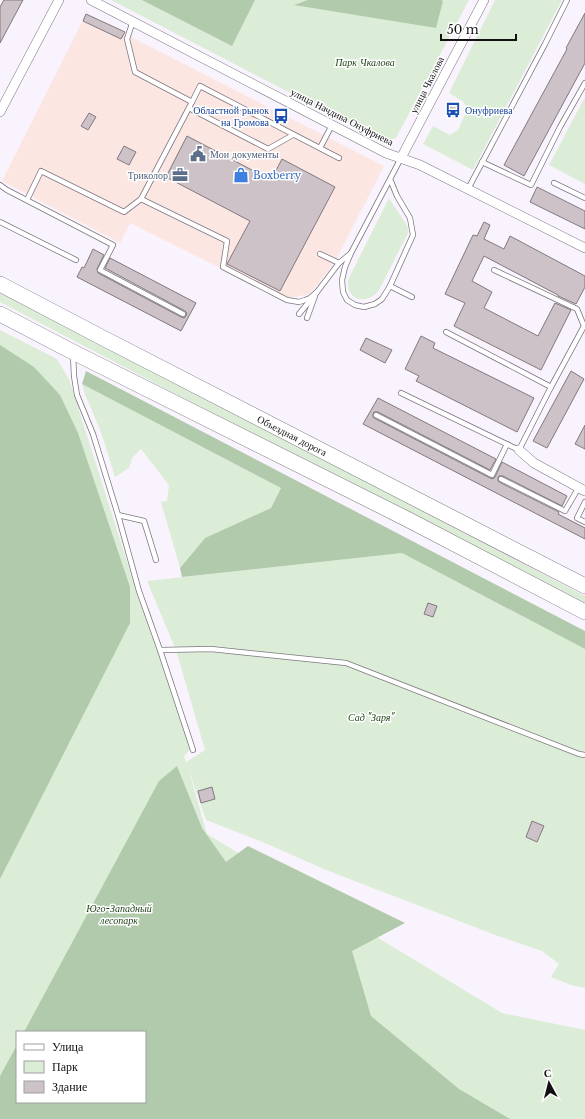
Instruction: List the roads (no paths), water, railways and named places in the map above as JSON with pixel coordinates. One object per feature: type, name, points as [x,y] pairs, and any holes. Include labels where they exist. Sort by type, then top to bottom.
[{"type":"main road","name":"Объездная дорога","points":[[0,284],[585,586]]},
{"type":"main road","points":[[0,314],[405,518],[585,612]]},
{"type":"street","points":[[0,112],[59,0]]},
{"type":"street","name":"улица Начдива Онуфриева","points":[[91,0],[386,153],[420,165],[585,248]]},
{"type":"street","name":"улица Чкалова","points":[[401,158],[484,0]]},
{"type":"street","points":[[519,450],[534,463],[582,489]]},
{"type":"lane","points":[[468,189],[567,0]]},
{"type":"lane","points":[[133,22],[126,39],[135,72],[192,102]]},
{"type":"lane","points":[[482,162],[531,185],[560,127],[585,83]]},
{"type":"lane","points":[[26,200],[41,171],[124,212],[141,199],[200,86],[339,158]]},
{"type":"lane","points":[[189,108],[268,149],[293,134]]},
{"type":"lane","points":[[320,148],[333,125]]},
{"type":"lane","points":[[390,179],[397,196],[410,218],[413,235],[390,286],[382,298],[375,304],[364,307],[355,305],[347,300],[343,292],[342,280],[345,267],[351,252],[401,158]]},
{"type":"lane","points":[[554,183],[585,198]]},
{"type":"lane","points":[[0,184],[7,190],[113,245],[100,270],[183,314]]},
{"type":"lane","points":[[141,199],[227,242],[223,267],[293,302],[305,300],[317,292]]},
{"type":"lane","points":[[0,222],[76,260]]},
{"type":"lane","points":[[299,314],[339,263],[351,252]]},
{"type":"lane","points":[[320,254],[339,263]]},
{"type":"lane","points":[[401,393],[519,450],[550,387],[584,326],[577,309],[494,270]]},
{"type":"lane","points":[[390,286],[412,297]]},
{"type":"lane","points":[[307,318],[317,292]]},
{"type":"lane","points":[[446,332],[550,387]]},
{"type":"lane","points":[[73,352],[74,376],[77,395],[93,434],[118,515],[139,591],[193,750]]},
{"type":"lane","points":[[376,415],[492,475],[507,444]]},
{"type":"lane","points":[[501,479],[565,511],[582,489]]},
{"type":"lane","points":[[585,502],[577,518],[585,522]]},
{"type":"lane","points":[[118,515],[144,521],[156,560]]},
{"type":"lane","points":[[160,650],[211,649],[346,663],[579,754],[585,755]]},
{"type":"place","name":"Онуфриева","points":[[453,110]]},
{"type":"place","name":"Областной рынок на Громова","points":[[281,116]]},
{"type":"place","name":"Мои документы","points":[[198,154]]},
{"type":"place","name":"Триколор","points":[[180,175]]},
{"type":"place","name":"Boxberry","points":[[241,175]]},
{"type":"park label","name":"Парк Чкалова","points":[[365,62]]},
{"type":"park label","name":"Сад \"Заря\"","points":[[371,717]]},
{"type":"park label","name":"Юго-Западный лесопарк","points":[[119,914]]}]
